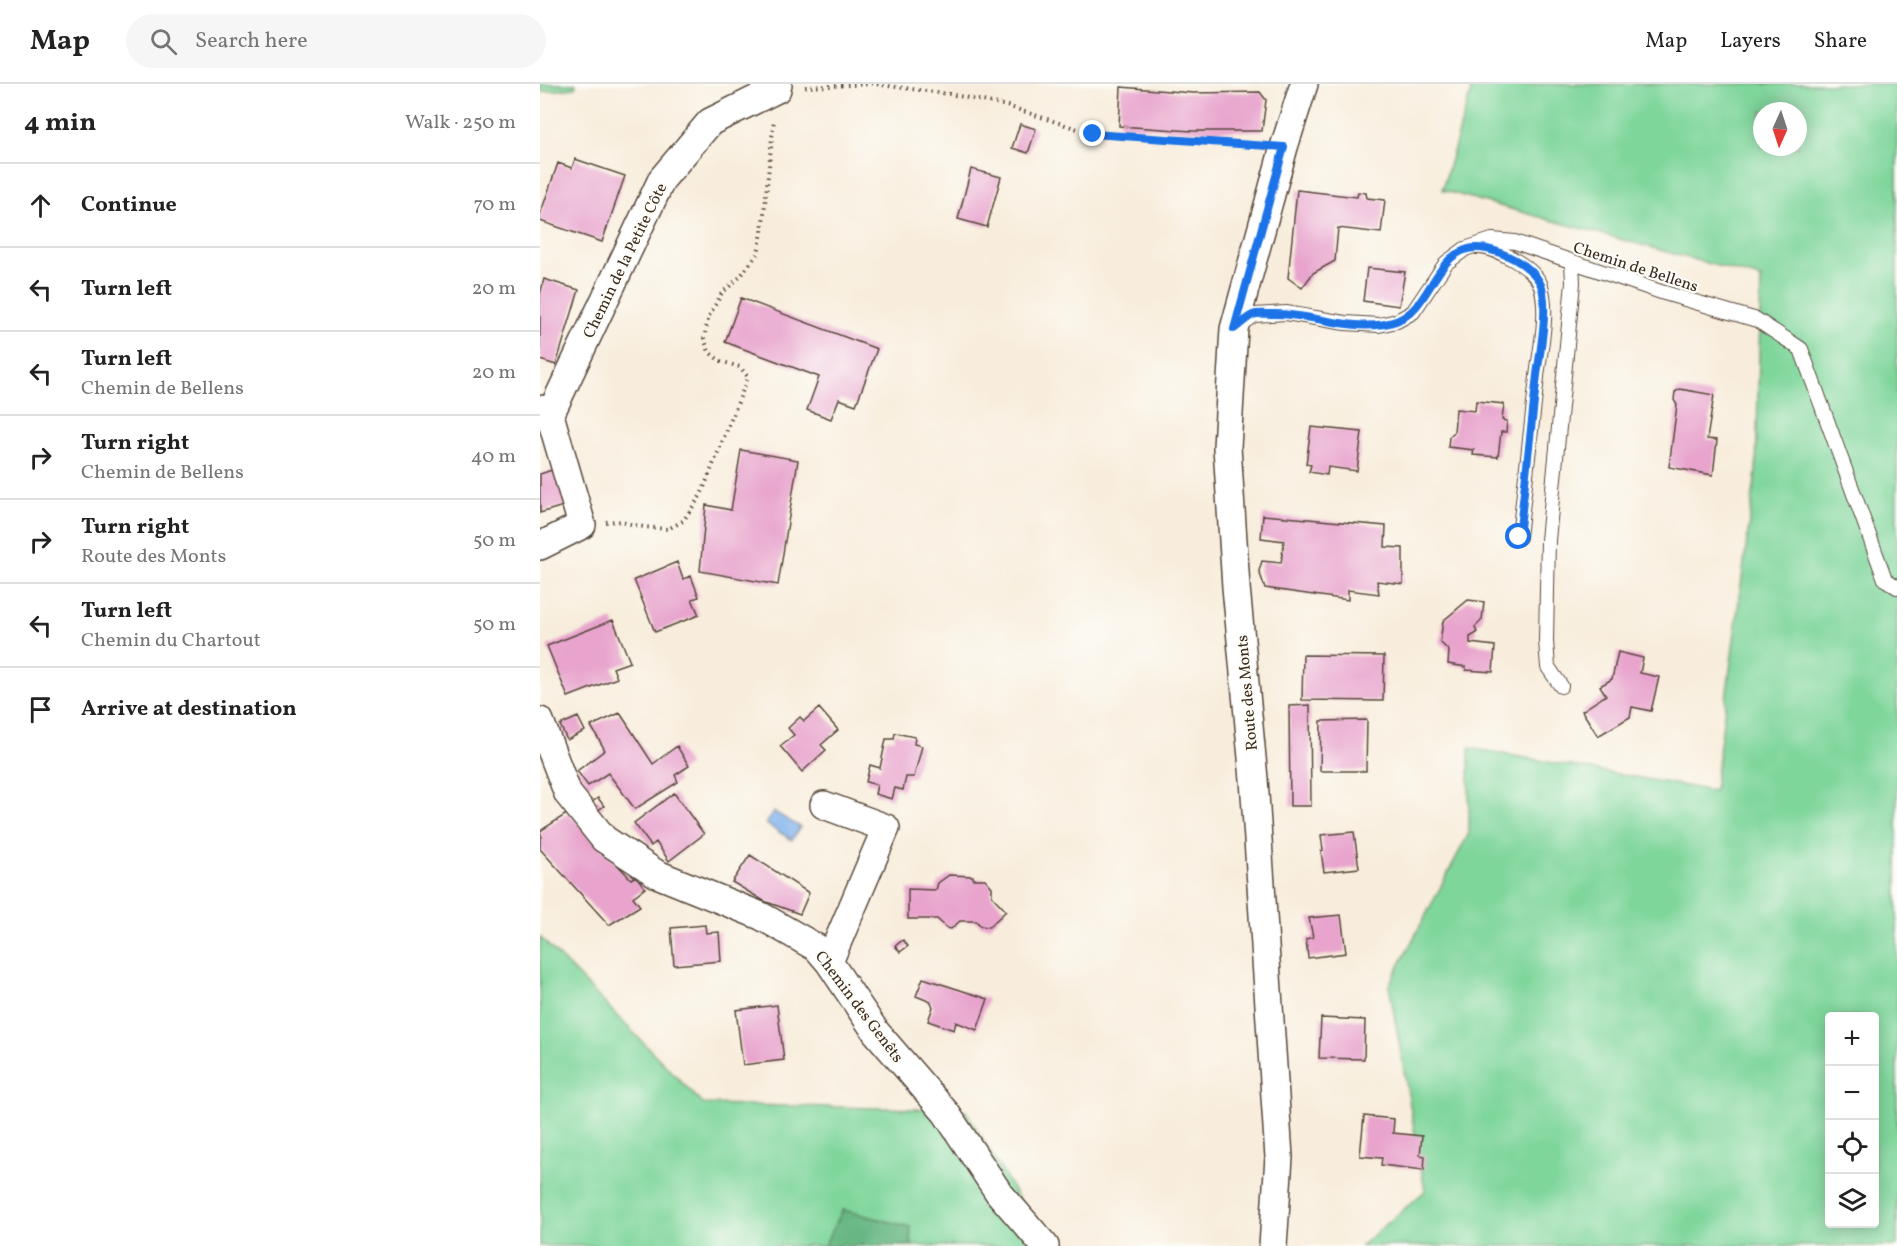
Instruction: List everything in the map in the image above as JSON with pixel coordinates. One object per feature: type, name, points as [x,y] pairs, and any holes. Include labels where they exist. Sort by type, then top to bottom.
[{"type":"street","name":"Route des Monts","points":[[1273,1246],[1279,1156],[1255,790],[1236,587],[1227,447],[1234,329],[1284,147],[1304,84]]},
{"type":"street","name":"Chemin de la Petite Côte","points":[[545,412],[662,179],[710,122],[777,86]]},
{"type":"street","points":[[540,546],[582,525],[545,412]]},
{"type":"street","name":"Chemin des Genêts","points":[[540,721],[568,795],[604,839],[657,874],[761,916],[817,948],[876,1032],[946,1113],[999,1193],[1045,1246]]},
{"type":"street","points":[[824,805],[886,828],[829,962]]},
{"type":"lane","name":"Chemin de Bellens","points":[[1234,329],[1254,315],[1286,313],[1345,323],[1379,325],[1397,321],[1413,312],[1446,263],[1465,249],[1492,240],[1515,242],[1661,292],[1757,320],[1800,349],[1885,579],[1897,587]]},
{"type":"lane","points":[[1465,249],[1480,246],[1515,259],[1532,273],[1540,284],[1544,322],[1519,537]]},
{"type":"lane","points":[[1561,686],[1548,667],[1546,641],[1548,551],[1573,283],[1572,262]]},
{"type":"path","points":[[582,525],[617,521],[668,529],[683,521],[701,495],[748,377],[740,367],[720,361],[709,352],[704,338],[709,316],[722,293],[740,277],[758,253],[777,86],[874,84],[949,94],[1007,106],[1093,134],[1284,147]]},
{"type":"green space","points":[[540,84],[576,84],[575,88],[540,92]]},
{"type":"green space","points":[[1473,84],[1897,84],[1897,1246],[1361,1246],[1425,1191],[1389,985],[1469,833],[1469,748],[1714,791],[1756,472],[1761,278],[1442,190]]},
{"type":"green space","points":[[540,937],[703,1104],[965,1110],[1034,1224],[1060,1246],[912,1246],[910,1227],[843,1210],[824,1246],[540,1246]]},
{"type":"green space","points":[[843,1210],[910,1227],[912,1246],[824,1246]]},
{"type":"water","points":[[774,812],[800,827],[792,840],[766,824]]},
{"type":"building","points":[[1121,87],[1193,93],[1260,92],[1266,100],[1262,131],[1192,131],[1119,126]]},
{"type":"building","points":[[1020,124],[1036,129],[1028,153],[1012,148]]},
{"type":"building","points":[[575,159],[625,176],[602,242],[540,221],[558,163],[572,168]]},
{"type":"building","points":[[971,169],[1001,177],[987,227],[958,219]]},
{"type":"building","points":[[1297,190],[1357,197],[1358,192],[1366,193],[1367,198],[1385,200],[1381,233],[1338,228],[1335,261],[1313,273],[1302,288],[1288,278]]},
{"type":"building","points":[[1367,268],[1405,272],[1399,306],[1363,301]]},
{"type":"building","points":[[544,279],[579,290],[556,365],[540,360],[540,295]]},
{"type":"building","points":[[741,298],[877,349],[856,405],[839,399],[831,419],[807,410],[819,377],[725,342]]},
{"type":"building","points":[[1680,389],[1714,395],[1707,439],[1717,440],[1713,475],[1669,467],[1677,405],[1674,400],[1675,392]]},
{"type":"building","points":[[1476,401],[1504,404],[1502,420],[1507,421],[1506,432],[1501,432],[1498,457],[1473,455],[1474,450],[1448,447],[1449,437],[1454,432],[1456,409],[1475,411]]},
{"type":"building","points":[[1311,427],[1362,432],[1357,471],[1328,467],[1327,475],[1309,472],[1311,465],[1306,464]]},
{"type":"building","points":[[741,450],[798,460],[778,585],[700,571],[706,505],[731,510]]},
{"type":"building","points":[[558,468],[570,504],[540,513],[540,474]]},
{"type":"building","points":[[1263,515],[1386,526],[1385,547],[1403,548],[1403,584],[1377,581],[1379,594],[1348,590],[1348,600],[1265,588],[1259,571],[1262,561],[1281,563],[1284,541],[1261,538]]},
{"type":"building","points":[[677,562],[683,579],[691,576],[699,597],[692,599],[699,615],[655,632],[634,580]]},
{"type":"building","points":[[1468,600],[1484,602],[1482,620],[1475,627],[1477,633],[1470,637],[1470,643],[1495,646],[1493,672],[1466,670],[1466,667],[1448,664],[1449,651],[1440,642],[1443,621]]},
{"type":"building","points":[[613,620],[630,662],[613,668],[617,678],[568,697],[547,646]]},
{"type":"building","points":[[1618,652],[1643,658],[1640,673],[1659,677],[1651,711],[1632,707],[1630,717],[1598,736],[1582,711],[1606,695],[1600,686],[1612,679]]},
{"type":"building","points":[[1303,655],[1384,656],[1383,701],[1302,700]]},
{"type":"building","points":[[1310,705],[1311,806],[1290,806],[1289,706]]},
{"type":"building","points":[[819,708],[838,730],[821,745],[826,750],[802,772],[780,746],[794,735],[788,728],[800,717],[804,721]]},
{"type":"building","points":[[620,713],[653,764],[677,746],[689,766],[675,775],[678,782],[635,809],[608,773],[588,786],[577,771],[605,750],[591,726]]},
{"type":"building","points":[[578,717],[585,731],[567,740],[560,725]]},
{"type":"building","points":[[1367,720],[1366,771],[1320,771],[1321,721]]},
{"type":"building","points":[[895,733],[915,737],[914,744],[922,746],[914,777],[906,777],[903,790],[895,788],[892,799],[875,794],[877,785],[866,782],[870,765],[880,768],[886,739],[894,739]]},
{"type":"building","points":[[674,793],[704,834],[669,861],[656,842],[651,846],[634,823]]},
{"type":"building","points":[[598,798],[604,806],[595,812],[589,804]]},
{"type":"building","points":[[568,813],[631,879],[636,876],[645,888],[633,897],[640,906],[609,925],[540,849],[542,837],[540,831]]},
{"type":"building","points":[[1354,832],[1359,868],[1324,872],[1321,835]]},
{"type":"building","points":[[750,855],[809,893],[800,914],[764,901],[732,882]]},
{"type":"building","points":[[949,875],[985,879],[992,887],[992,896],[1006,911],[989,927],[981,926],[976,921],[960,921],[951,929],[937,919],[908,919],[908,889],[936,890],[938,883]]},
{"type":"building","points":[[1341,915],[1346,953],[1308,958],[1306,939],[1313,937],[1309,918]]},
{"type":"building","points":[[705,925],[706,933],[719,932],[721,961],[674,965],[671,928]]},
{"type":"building","points":[[903,940],[908,946],[900,952],[895,946]]},
{"type":"building","points":[[923,978],[988,999],[977,1030],[956,1022],[954,1030],[928,1021],[933,1007],[931,1002],[916,996]]},
{"type":"building","points":[[777,1005],[784,1060],[743,1065],[736,1010]]},
{"type":"building","points":[[1321,1018],[1365,1020],[1364,1059],[1319,1058]]},
{"type":"building","points":[[1364,1116],[1394,1119],[1393,1133],[1422,1136],[1420,1155],[1425,1156],[1424,1170],[1381,1165],[1382,1158],[1360,1156]]},
{"type":"route","points":[[1093,134],[1284,147],[1234,329],[1254,315],[1286,313],[1345,323],[1379,325],[1397,321],[1413,312],[1446,263],[1465,249],[1480,246],[1515,259],[1532,273],[1540,284],[1544,322],[1519,537]]}]
